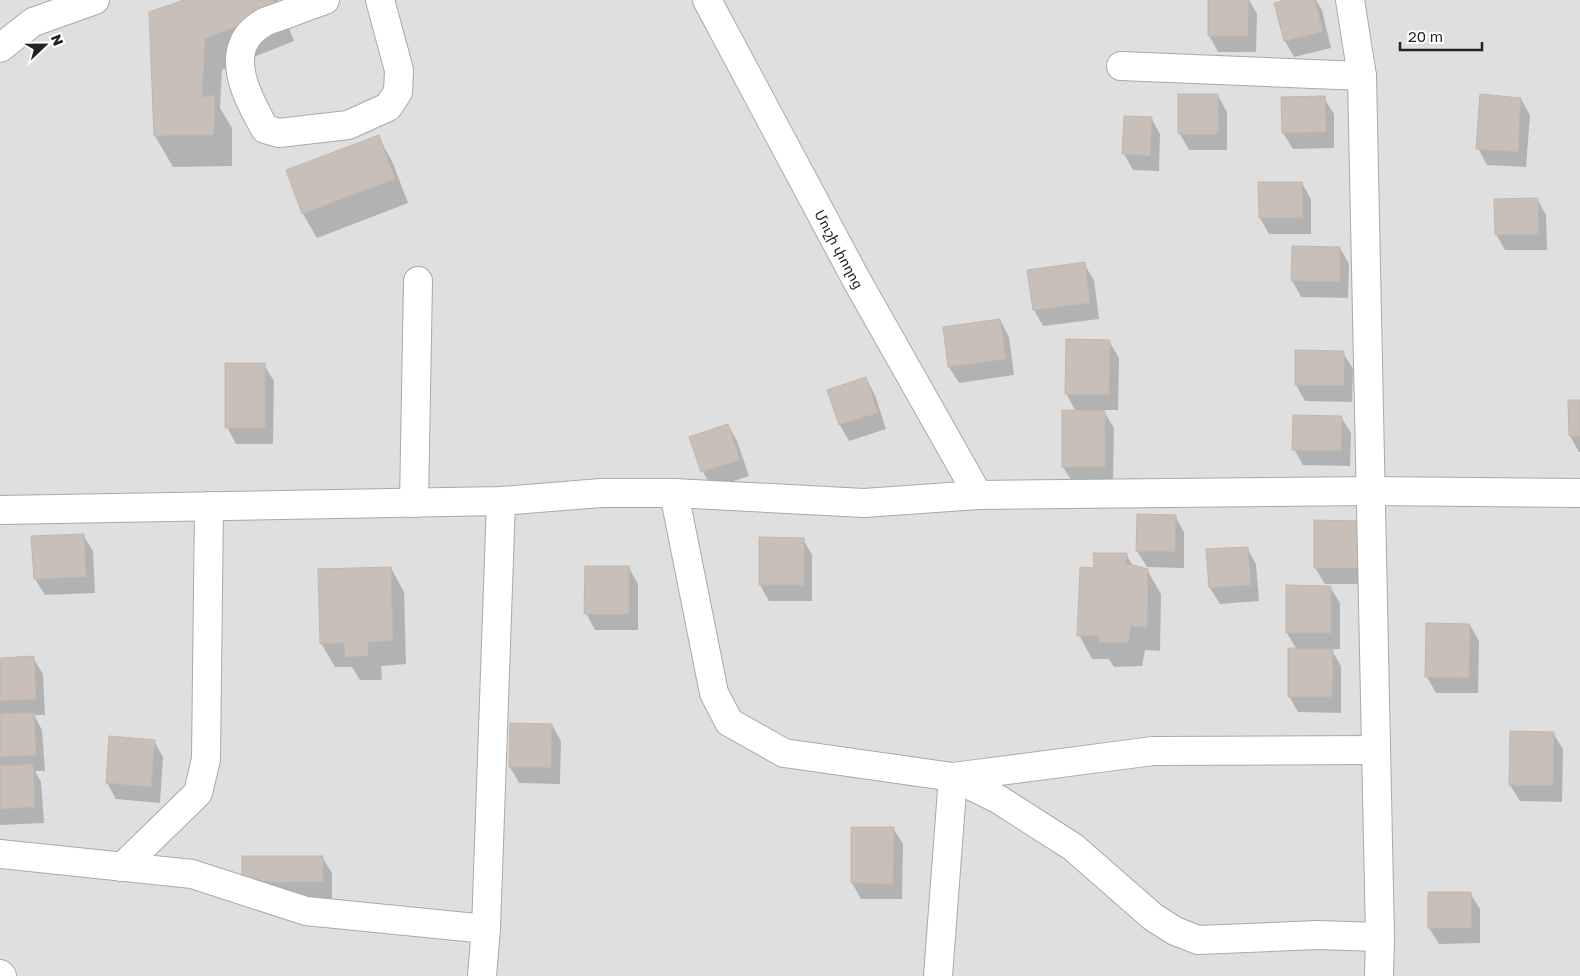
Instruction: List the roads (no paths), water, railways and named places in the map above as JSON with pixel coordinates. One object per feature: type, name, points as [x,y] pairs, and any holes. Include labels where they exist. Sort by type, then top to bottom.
[{"type":"street","points":[[0,48],[35,11],[95,0]]},
{"type":"street","points":[[325,0],[263,23],[250,34],[239,54],[241,76],[252,106],[265,129],[279,133],[348,126],[388,107],[398,92],[399,70],[380,0]]},
{"type":"street","name":"Մուշի փողոց","points":[[707,0],[851,270],[978,495]]},
{"type":"street","points":[[1350,0],[1362,76],[1380,937],[1379,976]]},
{"type":"street","points":[[1121,66],[1362,76]]},
{"type":"street","points":[[414,503],[418,281]]},
{"type":"street","points":[[0,510],[501,501],[601,493],[674,493],[864,503],[978,495],[1371,491],[1580,493]]},
{"type":"street","points":[[674,493],[714,693],[729,722],[784,753],[953,777],[1153,752],[1376,750]]},
{"type":"street","points":[[482,976],[486,929],[501,501]]},
{"type":"street","points":[[122,867],[198,793],[206,758],[209,506]]},
{"type":"street","points":[[953,777],[998,799],[1074,847],[1153,917],[1175,931],[1198,940],[1317,935],[1380,937]]},
{"type":"street","points":[[938,976],[953,777]]},
{"type":"street","points":[[0,854],[192,874],[306,911],[486,929]]}]
